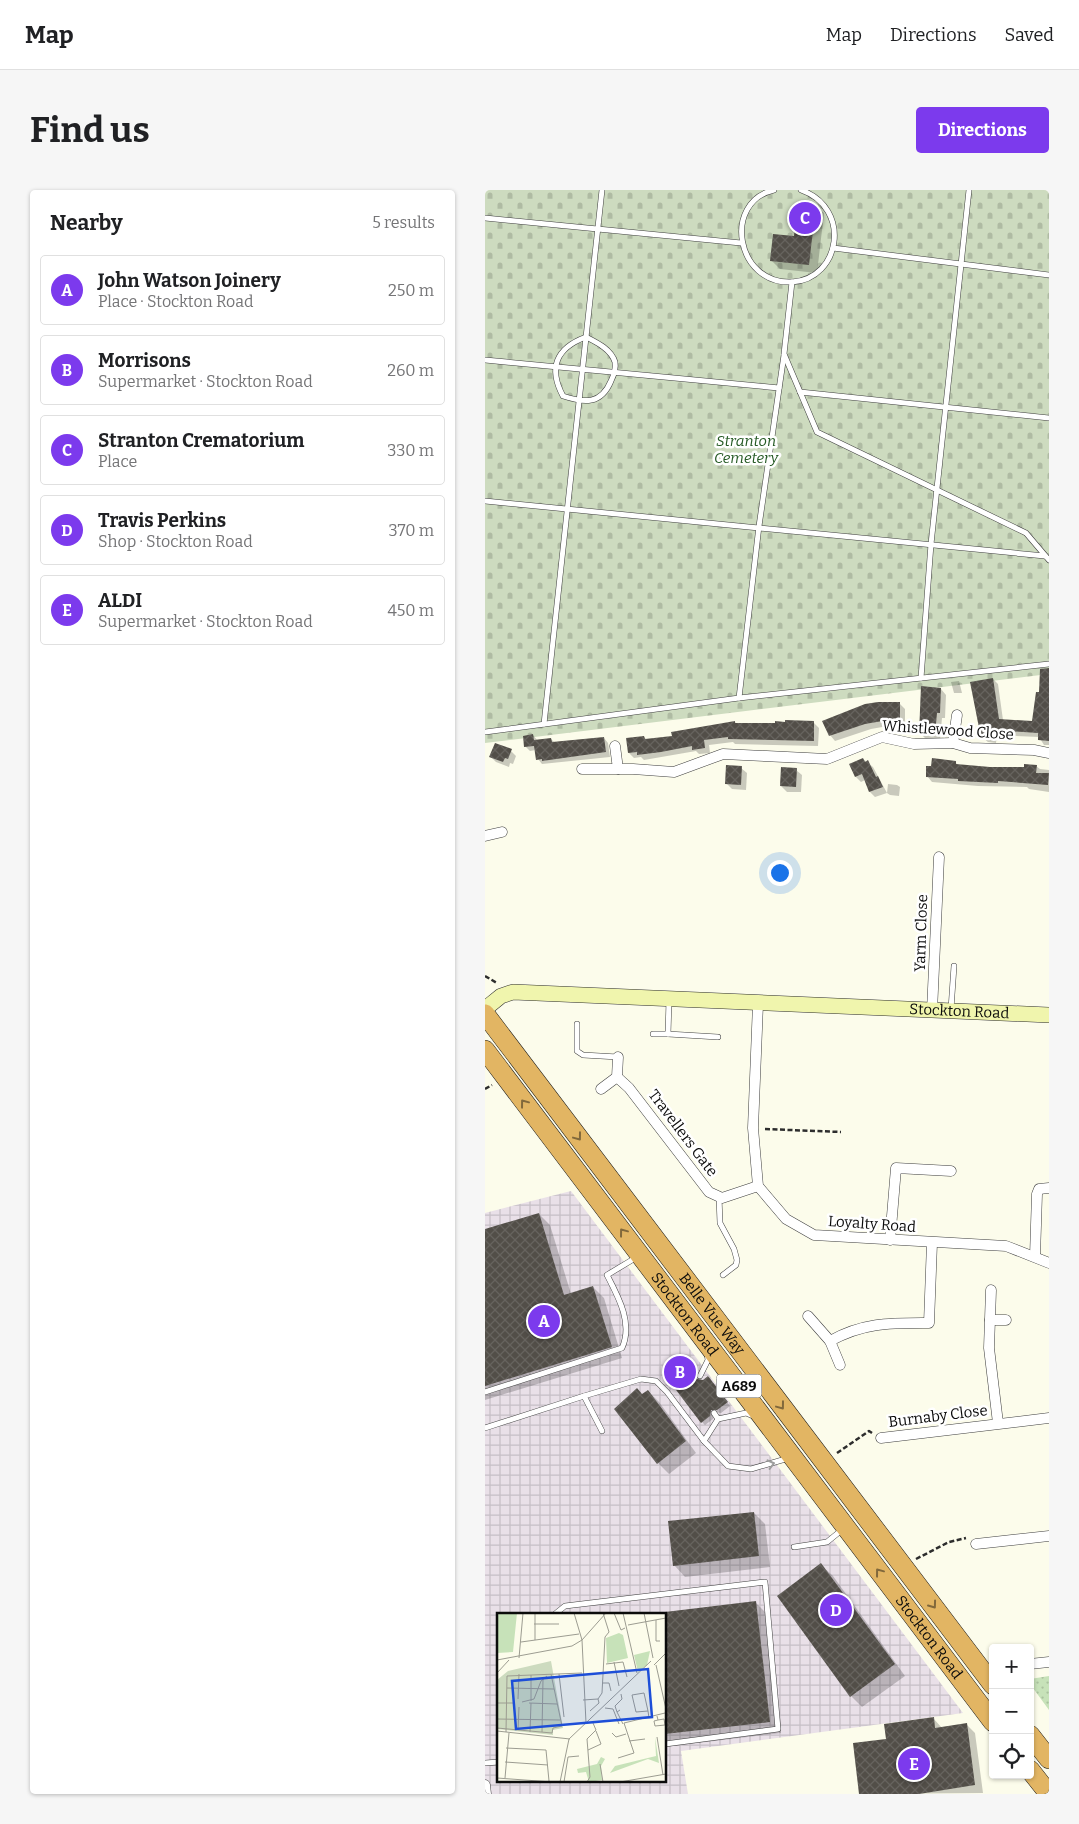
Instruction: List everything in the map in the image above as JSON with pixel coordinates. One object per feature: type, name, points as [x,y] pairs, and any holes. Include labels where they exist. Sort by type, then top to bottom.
[{"type":"highway","name":"Belle Vue Way","points":[[485,1014],[989,1680]]},
{"type":"highway","name":"Stockton Road","points":[[485,1050],[989,1717]]},
{"type":"highway","points":[[1034,1740],[1049,1759]]},
{"type":"highway","points":[[1034,1775],[1049,1794]]},
{"type":"street","points":[[953,743],[957,715]]},
{"type":"street","name":"Whistlewood Close","points":[[582,769],[674,772],[723,754],[827,759],[882,737],[913,744],[953,743],[970,748],[1035,750],[1049,753]]},
{"type":"street","points":[[615,746],[618,769]]},
{"type":"street","points":[[485,836],[502,832]]},
{"type":"street","name":"Yarm Close","points":[[932,1011],[939,857]]},
{"type":"street","name":"Stockton Road","points":[[485,1009],[501,996],[513,992],[1049,1015]]},
{"type":"street","points":[[757,1186],[753,1128],[758,1004]]},
{"type":"street","points":[[601,1089],[617,1077],[618,1057]]},
{"type":"street","name":"Travellers Gate","points":[[617,1077],[629,1088],[709,1192],[719,1197],[731,1196],[757,1186]]},
{"type":"street","points":[[890,1240],[896,1168],[951,1171]]},
{"type":"street","name":"Loyalty Road","points":[[757,1186],[786,1219],[814,1235],[1006,1246],[1049,1263]]},
{"type":"street","points":[[1035,1256],[1037,1194],[1039,1189],[1049,1188]]},
{"type":"street","points":[[829,1341],[849,1331],[872,1325],[929,1323],[932,1243]]},
{"type":"street","name":"Burnaby Close","points":[[991,1290],[989,1348],[998,1423]]},
{"type":"street","points":[[808,1316],[829,1341],[840,1365]]},
{"type":"street","points":[[990,1320],[1006,1320]]},
{"type":"street","name":"Burnaby Close","points":[[881,1438],[1049,1418]]},
{"type":"street","points":[[977,1544],[1049,1536]]},
{"type":"street","points":[[1034,1664],[1049,1662]]},
{"type":"street","points":[[485,1785],[486,1794]]},
{"type":"lane","points":[[543,724],[602,190]]},
{"type":"lane","points":[[774,190],[762,195],[750,206],[743,221],[741,242],[747,258],[759,272],[773,280],[792,282],[808,278],[826,263],[833,248],[835,235],[832,219],[824,204],[811,194],[801,190]]},
{"type":"lane","points":[[921,678],[931,544],[969,190]]},
{"type":"lane","points":[[485,218],[741,242]]},
{"type":"lane","points":[[833,248],[1049,275]]},
{"type":"lane","points":[[739,698],[759,526],[784,354],[792,282]]},
{"type":"lane","points":[[586,337],[602,346],[615,361],[615,373],[607,392],[594,400],[579,401],[563,396],[556,384],[554,367],[567,346],[586,337]]},
{"type":"lane","points":[[784,354],[817,432],[1026,533],[1047,558]]},
{"type":"lane","points":[[485,360],[779,388]]},
{"type":"lane","points":[[800,392],[1049,418]]},
{"type":"lane","points":[[485,501],[759,526],[1047,558]]},
{"type":"lane","points":[[485,732],[739,698],[1049,664]]},
{"type":"lane","points":[[950,1012],[954,966]]},
{"type":"lane","points":[[668,1034],[669,1000]]},
{"type":"lane","points":[[577,1024],[577,1051],[583,1054],[618,1057]]},
{"type":"lane","points":[[653,1034],[718,1038]]},
{"type":"lane","points":[[719,1197],[720,1223],[737,1255],[736,1265],[723,1275]]},
{"type":"lane","points":[[485,1392],[622,1348],[627,1336],[627,1325],[607,1275],[640,1255]]},
{"type":"lane","points":[[700,1376],[708,1360],[705,1342]]},
{"type":"lane","points":[[485,1428],[641,1379],[655,1381],[667,1392],[704,1441],[728,1466],[751,1469],[792,1457]]},
{"type":"lane","points":[[584,1396],[603,1431]]},
{"type":"lane","points":[[714,1413],[718,1419]]},
{"type":"lane","points":[[704,1441],[718,1419],[746,1413],[763,1419]]},
{"type":"lane","points":[[794,1547],[827,1542],[845,1527]]},
{"type":"lane","points":[[556,1613],[565,1606],[765,1582],[779,1729],[666,1744]]},
{"type":"path","points":[[485,1089],[496,1083]]},
{"type":"path","points":[[753,1128],[841,1132]]},
{"type":"path","points":[[824,1462],[869,1431],[881,1438]]},
{"type":"path","points":[[906,1568],[914,1560],[949,1542],[967,1538],[977,1544]]},
{"type":"shaded area","points":[[571,1191],[963,1713],[681,1751],[688,1794],[485,1794],[485,1213]]},
{"type":"green space","name":"Stranton Cemetery","points":[[485,190],[1049,190],[1049,674],[485,743]]},
{"type":"green space","points":[[1049,1676],[1049,1710],[1034,1689],[1034,1678]]},
{"type":"building","points":[[798,201],[816,204],[809,265],[770,261],[773,234],[794,236]]},
{"type":"building","points":[[1049,668],[1049,741],[1038,740],[1038,733],[992,730],[991,738],[981,738],[970,682],[993,678],[999,719],[1032,721],[1036,692],[1039,692],[1040,669]]},
{"type":"building","points":[[921,686],[941,688],[940,713],[937,713],[935,735],[919,734]]},
{"type":"building","points":[[900,702],[900,718],[865,724],[829,736],[822,721],[865,704]]},
{"type":"building","points":[[785,720],[814,721],[814,741],[728,739],[728,737],[704,740],[705,748],[692,750],[692,746],[637,755],[637,752],[628,753],[626,738],[644,736],[645,739],[672,736],[671,732],[735,721],[735,723],[775,723],[775,721],[785,722]]},
{"type":"building","points":[[533,734],[534,740],[551,738],[552,742],[604,737],[606,752],[542,761],[542,759],[536,760],[534,746],[524,747],[523,736]]},
{"type":"building","points":[[495,743],[512,749],[508,759],[505,758],[503,762],[489,757]]},
{"type":"building","points":[[863,758],[865,762],[868,760],[883,787],[869,792],[862,774],[855,777],[849,764]]},
{"type":"building","points":[[932,758],[956,761],[956,764],[990,767],[1024,767],[1024,764],[1037,765],[1036,773],[1049,773],[1048,785],[998,781],[998,783],[958,781],[958,779],[926,777],[926,766],[931,766]]},
{"type":"building","points":[[726,765],[742,766],[741,785],[725,784]]},
{"type":"building","points":[[781,767],[797,768],[796,787],[780,786]]},
{"type":"building","points":[[539,1213],[564,1295],[593,1286],[612,1347],[485,1386],[485,1229]]},
{"type":"building","points":[[686,1358],[697,1372],[697,1379],[703,1380],[708,1376],[728,1402],[717,1410],[711,1410],[710,1416],[701,1423],[664,1374]]},
{"type":"building","points":[[637,1388],[642,1394],[648,1390],[686,1441],[657,1464],[614,1409]]},
{"type":"building","points":[[754,1512],[759,1556],[673,1566],[668,1521]]},
{"type":"building","points":[[821,1563],[895,1664],[850,1697],[777,1596]]},
{"type":"building","points":[[756,1601],[770,1722],[666,1734],[665,1612]]},
{"type":"building","points":[[934,1717],[935,1728],[967,1723],[975,1785],[919,1794],[859,1794],[853,1743],[886,1739],[884,1724]]},
{"type":"place","name":"Stranton Crematorium","points":[[805,218]]},
{"type":"place","name":"John Watson Joinery","points":[[544,1321]]},
{"type":"place","name":"Morrisons","points":[[680,1372]]},
{"type":"place","name":"Travis Perkins","points":[[836,1610]]},
{"type":"place","name":"ALDI","points":[[914,1764]]}]
